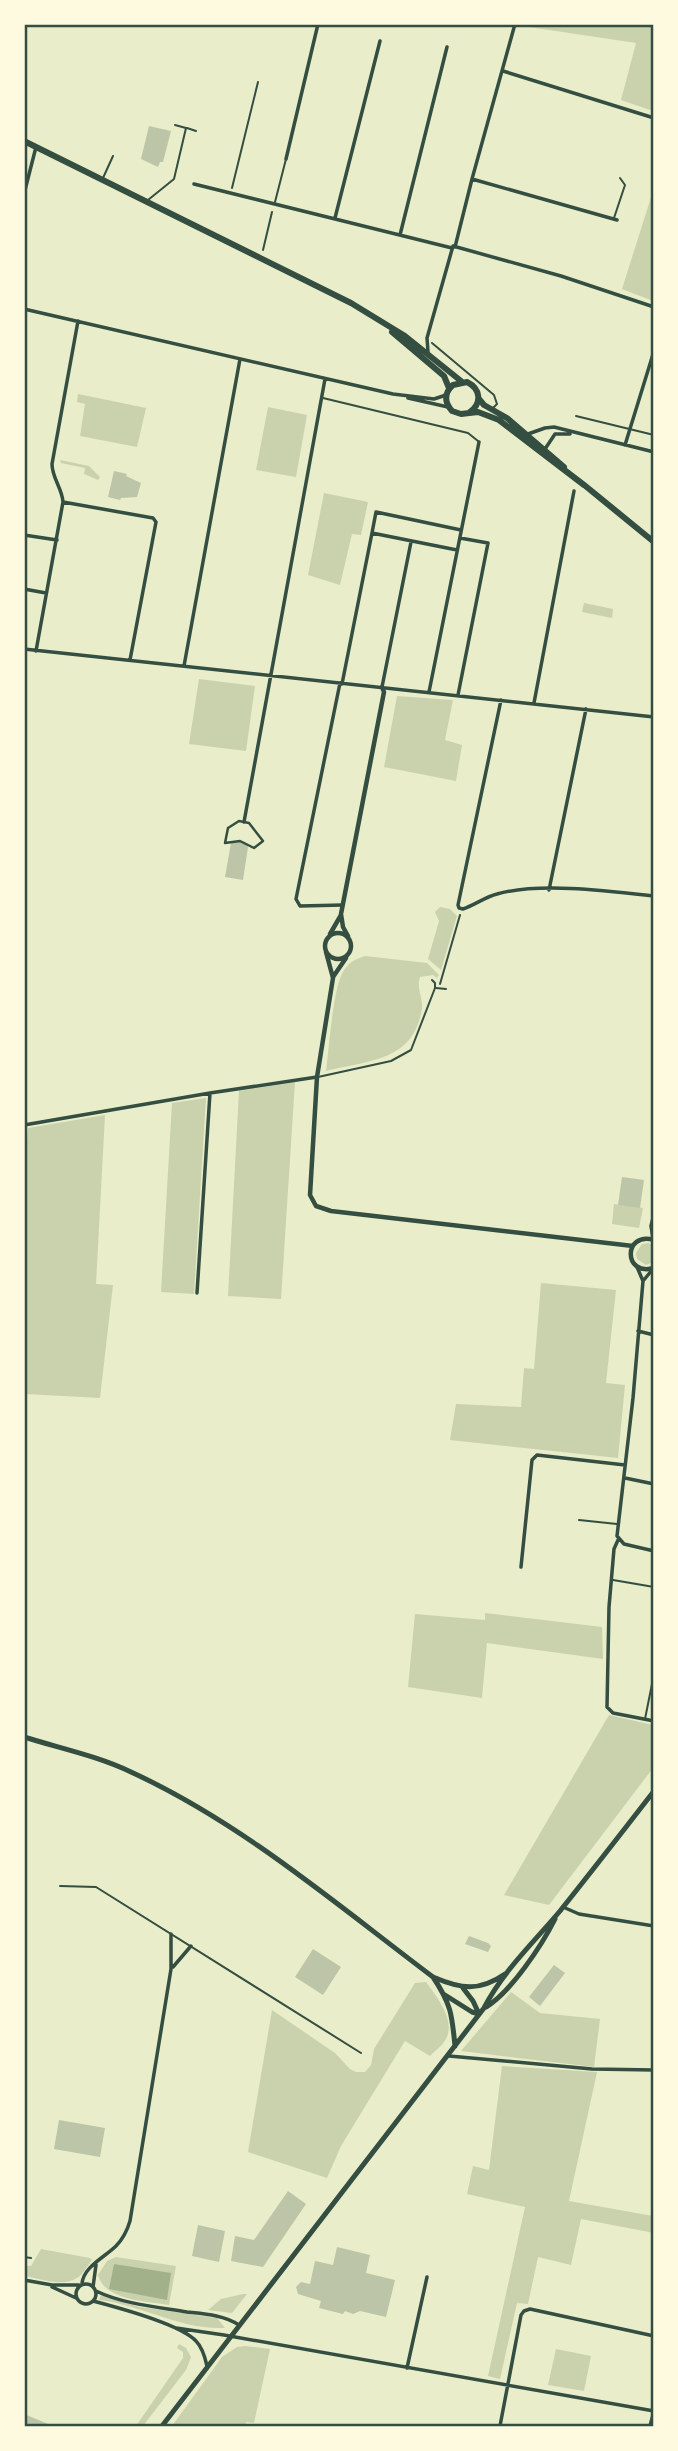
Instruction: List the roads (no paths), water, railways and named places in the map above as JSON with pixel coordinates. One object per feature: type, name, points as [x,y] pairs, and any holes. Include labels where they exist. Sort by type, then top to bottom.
[{"type":"main road","points":[[24,141],[351,303],[405,336],[461,381],[472,384],[479,399],[528,434],[584,485]]},
{"type":"main road","points":[[383,323],[444,376],[449,407],[461,414],[470,412],[475,409],[479,399]]},
{"type":"main road","points":[[448,391],[461,381]]},
{"type":"main road","points":[[470,412],[484,414],[502,423],[653,542]]},
{"type":"main road","points":[[24,1737],[128,1770],[180,1796],[234,1828],[433,1977],[463,1988],[492,1982],[510,1970]]},
{"type":"main road","points":[[484,2008],[498,1999],[545,1938],[563,1907],[653,1791]]},
{"type":"main road","points":[[162,2427],[484,2008],[510,1970],[558,1914]]},
{"type":"main road","points":[[433,1977],[453,2014],[455,2046]]},
{"type":"main road","points":[[463,1988],[479,2014]]},
{"type":"main road","points":[[445,1995],[479,2014]]},
{"type":"street","points":[[286,159],[318,24]]},
{"type":"street","points":[[429,355],[427,338],[515,24]]},
{"type":"street","points":[[335,218],[380,41]]},
{"type":"street","points":[[400,235],[447,47]]},
{"type":"street","points":[[503,71],[653,118]]},
{"type":"street","points":[[24,194],[36,147]]},
{"type":"street","points":[[472,179],[615,220]]},
{"type":"street","points":[[194,184],[453,247],[561,276],[653,307]]},
{"type":"street","points":[[24,309],[449,407]]},
{"type":"street","points":[[36,650],[62,502],[62,494],[52,475],[52,464],[78,321]]},
{"type":"street","points":[[625,445],[653,351]]},
{"type":"street","points":[[184,666],[240,359]]},
{"type":"street","points":[[244,822],[325,379]]},
{"type":"street","points":[[402,396],[434,399],[448,391]]},
{"type":"street","points":[[528,434],[554,427],[653,452]]},
{"type":"street","points":[[545,449],[555,434],[579,434]]},
{"type":"street","points":[[429,692],[479,442]]},
{"type":"street","points":[[534,703],[575,491]]},
{"type":"street","points":[[62,502],[153,518],[156,522],[130,660]]},
{"type":"street","points":[[343,905],[300,906],[296,901],[376,512],[461,530]]},
{"type":"street","points":[[373,533],[457,550]]},
{"type":"street","points":[[24,535],[57,540]]},
{"type":"street","points":[[458,695],[488,543],[460,538]]},
{"type":"street","points":[[333,978],[325,943],[343,905],[411,541]]},
{"type":"street","points":[[24,589],[46,593]]},
{"type":"street","points":[[24,649],[653,717]]},
{"type":"street","points":[[501,700],[459,908],[463,909],[493,895],[514,890],[604,891],[653,896]]},
{"type":"street","points":[[549,890],[586,709]]},
{"type":"street","points":[[239,821],[244,822],[249,823],[263,841],[254,848],[245,842],[225,843],[228,828],[239,821]]},
{"type":"street","points":[[341,914],[343,927],[352,945],[333,978],[317,1077],[310,1195],[316,1206],[345,1213],[632,1246],[644,1238],[651,1226]]},
{"type":"street","points":[[330,935],[338,932],[348,936]]},
{"type":"street","points":[[326,952],[337,959],[346,957]]},
{"type":"street","points":[[24,1125],[317,1077]]},
{"type":"street","points":[[197,1293],[210,1093]]},
{"type":"street","points":[[644,1238],[653,1240],[653,1214]]},
{"type":"street","points":[[632,1246],[631,1257],[643,1281],[618,1524],[620,1541],[614,1549],[611,1580],[607,1707],[613,1713],[653,1721]]},
{"type":"street","points":[[636,1265],[645,1269],[653,1268]]},
{"type":"street","points":[[643,1281],[653,1268]]},
{"type":"street","points":[[638,1331],[653,1335]]},
{"type":"street","points":[[521,1567],[532,1460],[537,1455],[625,1465]]},
{"type":"street","points":[[624,1478],[653,1483]]},
{"type":"street","points":[[620,1541],[653,1551]]},
{"type":"street","points":[[563,1907],[579,1914],[653,1926]]},
{"type":"street","points":[[77,2298],[76,2292],[83,2278],[122,2238],[130,2221],[171,1969],[171,1934]]},
{"type":"street","points":[[171,1969],[191,1946]]},
{"type":"street","points":[[446,2056],[592,2069],[653,2070]]},
{"type":"street","points":[[93,2301],[96,2263]]},
{"type":"street","points":[[407,2368],[427,2277]]},
{"type":"street","points":[[25,2280],[52,2285],[89,2284],[112,2298],[223,2317],[239,2325]]},
{"type":"street","points":[[25,2280],[65,2292],[83,2303],[93,2301],[176,2328],[653,2411],[650,2427]]},
{"type":"street","points":[[500,2427],[524,2311],[530,2309],[653,2336]]},
{"type":"street","points":[[176,2328],[199,2343],[207,2366]]},
{"type":"lane","points":[[174,125],[196,131]]},
{"type":"lane","points":[[147,201],[174,178],[186,128]]},
{"type":"lane","points":[[102,179],[113,156]]},
{"type":"lane","points":[[275,203],[286,159]]},
{"type":"lane","points":[[615,220],[625,185],[620,178]]},
{"type":"lane","points":[[432,343],[494,394],[497,404],[491,409]]},
{"type":"lane","points":[[321,397],[468,433],[479,442]]},
{"type":"lane","points":[[576,416],[653,435]]},
{"type":"lane","points":[[317,1077],[380,1064],[399,1058],[411,1050],[435,988],[432,980]]},
{"type":"lane","points":[[435,988],[446,989]]},
{"type":"lane","points":[[579,1520],[618,1524]]},
{"type":"lane","points":[[611,1580],[653,1587]]},
{"type":"lane","points":[[645,1720],[653,1674]]},
{"type":"lane","points":[[60,1886],[96,1887],[360,2053]]},
{"type":"lane","points":[[24,2257],[30,2258]]}]
